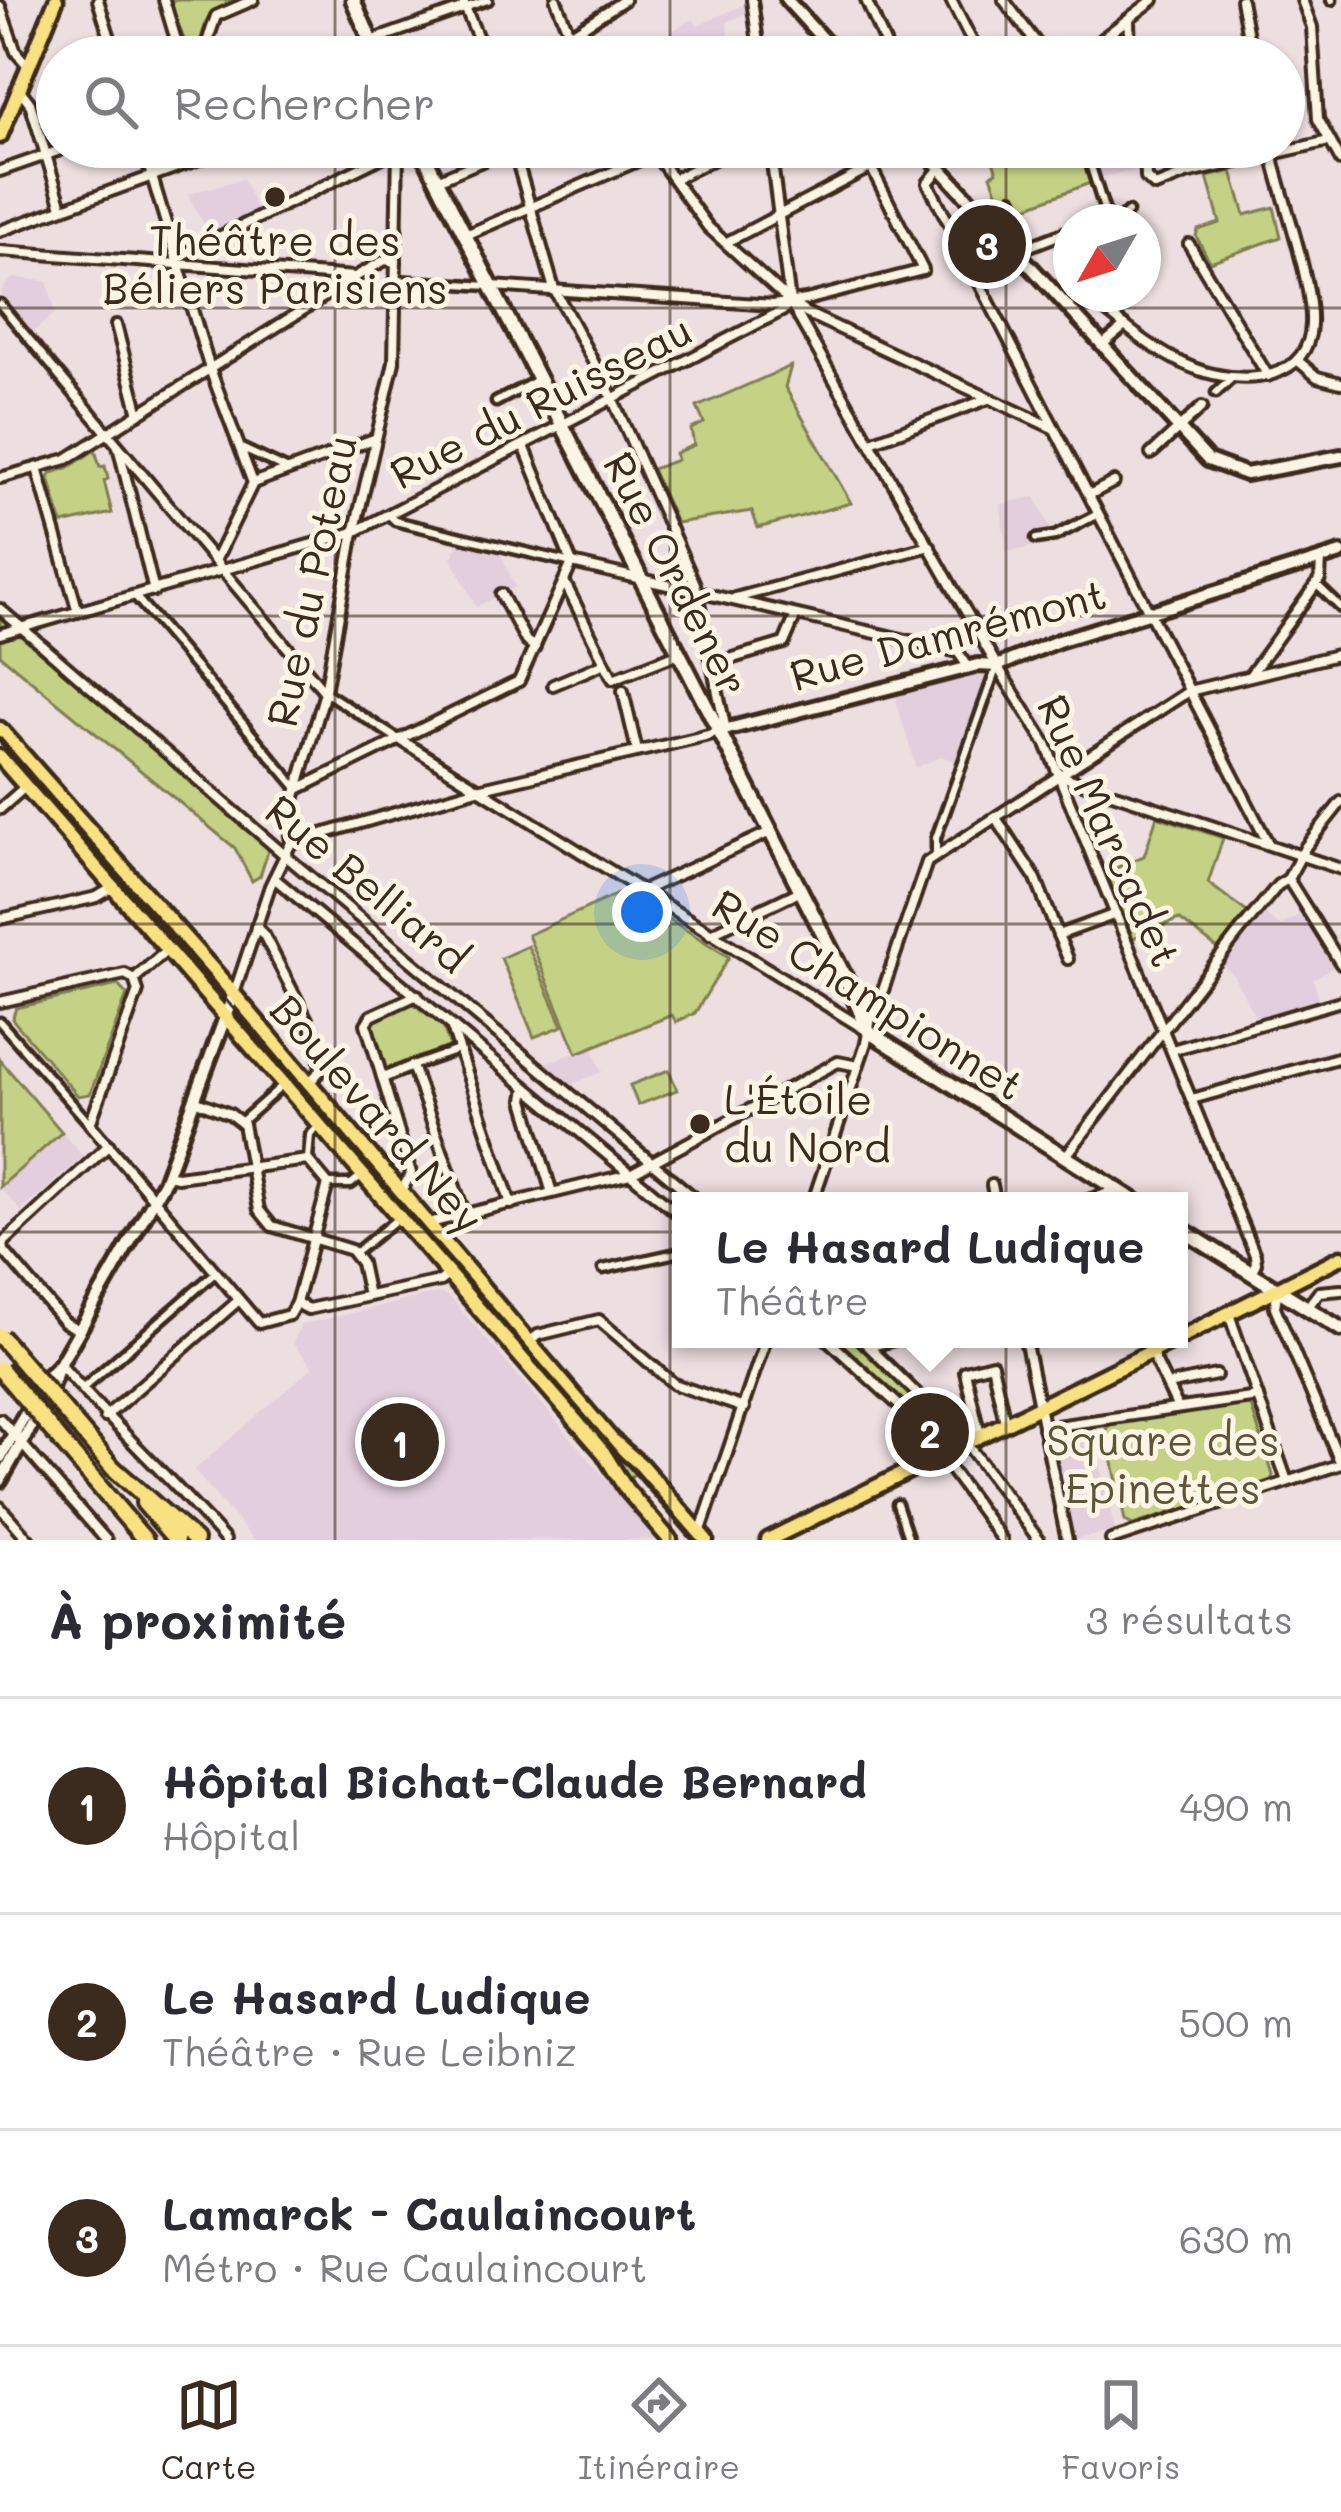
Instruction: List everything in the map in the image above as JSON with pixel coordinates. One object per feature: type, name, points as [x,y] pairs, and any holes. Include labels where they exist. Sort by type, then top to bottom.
[{"type":"highway","points":[[0,1336],[176,1540]]},
{"type":"highway","points":[[0,1370],[145,1540]]},
{"type":"highway","points":[[113,1468],[195,1540]]},
{"type":"highway","points":[[93,1479],[134,1540]]},
{"type":"main road","points":[[41,36],[56,0]]},
{"type":"main road","points":[[353,0],[369,36]]},
{"type":"main road","points":[[0,136],[36,50]]},
{"type":"main road","name":"Rue Ordener","points":[[431,168],[869,1032]]},
{"type":"main road","name":"Boulevard Ney","points":[[0,729],[611,1439],[703,1536]]},
{"type":"main road","name":"Boulevard Ney","points":[[0,758],[603,1452],[628,1491],[670,1540]]},
{"type":"main road","name":"Rue Championnet","points":[[869,1032],[1120,1192]]},
{"type":"main road","points":[[1188,1234],[1341,1330]]},
{"type":"main road","points":[[1188,1333],[1341,1257]]},
{"type":"main road","points":[[768,1540],[891,1485],[934,1458],[1159,1348]]},
{"type":"street","points":[[98,0],[109,36]]},
{"type":"street","points":[[164,0],[175,36]]},
{"type":"street","points":[[209,36],[216,16],[253,0]]},
{"type":"street","points":[[384,36],[465,4],[488,0]]},
{"type":"street","points":[[556,0],[571,36]]},
{"type":"street","points":[[561,36],[624,0]]},
{"type":"street","points":[[752,0],[757,36]]},
{"type":"street","points":[[787,0],[819,36]]},
{"type":"street","points":[[866,0],[882,36]]},
{"type":"street","points":[[950,0],[969,36]]},
{"type":"street","points":[[1004,0],[1031,36]]},
{"type":"street","points":[[1130,0],[1132,36]]},
{"type":"street","points":[[1106,36],[1153,0]]},
{"type":"street","points":[[1240,0],[1248,36]]},
{"type":"street","points":[[1307,2],[1318,119],[1341,160]]},
{"type":"street","points":[[465,4],[478,36]]},
{"type":"street","points":[[0,6],[3,27],[29,67]]},
{"type":"street","points":[[20,89],[36,123]]},
{"type":"street","points":[[1305,145],[1329,141]]},
{"type":"street","points":[[0,171],[36,158]]},
{"type":"street","points":[[50,168],[62,207]]},
{"type":"street","points":[[149,168],[210,369],[253,483]]},
{"type":"street","points":[[0,231],[174,168]]},
{"type":"street","points":[[176,261],[360,168]]},
{"type":"street","name":"Rue du Poteau","points":[[0,1481],[12,1449],[54,1384],[60,1364],[166,1175],[291,842],[288,821],[326,692],[355,532],[394,362],[399,168]]},
{"type":"street","points":[[437,180],[465,168]]},
{"type":"street","points":[[519,168],[554,290],[612,399],[697,591],[725,718],[720,731]]},
{"type":"street","points":[[466,235],[614,168]]},
{"type":"street","name":"Rue Marcadet","points":[[666,168],[709,226],[790,302],[1046,744],[1257,1260],[1251,1273]]},
{"type":"street","points":[[674,179],[696,168]]},
{"type":"street","points":[[773,168],[790,302]]},
{"type":"street","points":[[727,242],[869,168]]},
{"type":"street","points":[[395,280],[761,304],[806,300],[923,270],[872,168]]},
{"type":"street","points":[[1268,843],[928,183],[940,168],[1210,461],[1246,474],[1341,456]]},
{"type":"street","points":[[1091,168],[1103,204]]},
{"type":"street","points":[[1146,168],[1151,185],[1219,168]]},
{"type":"street","points":[[1108,312],[1184,363],[1233,377],[1268,377],[1298,360],[1312,318],[1279,168]]},
{"type":"street","points":[[1012,199],[1025,232],[1017,251]]},
{"type":"street","points":[[1017,251],[1053,237]]},
{"type":"street","points":[[1189,244],[1268,377]]},
{"type":"street","points":[[0,251],[355,277]]},
{"type":"street","points":[[0,478],[67,459],[355,277],[385,260],[397,262]]},
{"type":"street","points":[[790,302],[1055,429]]},
{"type":"street","name":"Rue du Ruisseau","points":[[0,634],[355,532],[764,320],[790,302]]},
{"type":"street","name":"Rue Championnet","points":[[0,304],[326,692],[869,1032]]},
{"type":"street","points":[[761,304],[764,320]]},
{"type":"street","points":[[116,325],[140,414]]},
{"type":"street","points":[[1103,344],[1125,326]]},
{"type":"street","points":[[1298,360],[1317,377],[1341,383]]},
{"type":"street","points":[[1216,393],[1233,377]]},
{"type":"street","points":[[496,401],[539,379]]},
{"type":"street","points":[[871,442],[990,398]]},
{"type":"street","points":[[1151,454],[1202,406]]},
{"type":"street","points":[[215,561],[253,483],[376,438]]},
{"type":"street","points":[[118,445],[154,591]]},
{"type":"street","points":[[136,597],[298,789],[519,681],[572,562],[524,446]]},
{"type":"street","points":[[241,448],[286,470]]},
{"type":"street","points":[[37,468],[78,612]]},
{"type":"street","points":[[1089,495],[1114,482]]},
{"type":"street","points":[[1036,539],[1054,536],[1098,514]]},
{"type":"street","points":[[389,515],[395,521],[958,652],[969,668]]},
{"type":"street","points":[[734,599],[930,546]]},
{"type":"street","name":"Rue Damrémont","points":[[291,842],[478,789],[997,665],[1058,641],[1341,554]]},
{"type":"street","points":[[1250,675],[1316,584],[1321,560]]},
{"type":"street","points":[[565,583],[613,679],[680,653]]},
{"type":"street","points":[[1316,584],[1341,608]]},
{"type":"street","points":[[501,594],[526,641],[535,647]]},
{"type":"street","name":"Rue Belliard","points":[[0,609],[283,854],[687,1192]]},
{"type":"street","points":[[719,662],[784,643],[796,615]]},
{"type":"street","points":[[816,1192],[872,1013],[927,862],[1189,692],[1341,654]]},
{"type":"street","points":[[553,685],[605,663]]},
{"type":"street","points":[[936,856],[936,838],[997,665]]},
{"type":"street","points":[[623,691],[637,751]]},
{"type":"street","points":[[1059,776],[1341,869]]},
{"type":"street","points":[[0,809],[25,787]]},
{"type":"street","points":[[1065,1156],[1277,885],[1288,879],[1341,802]]},
{"type":"street","points":[[996,818],[1036,879],[1068,959]]},
{"type":"street","points":[[640,892],[771,832]]},
{"type":"street","points":[[274,878],[672,1209]]},
{"type":"street","points":[[1288,879],[1341,964]]},
{"type":"street","points":[[0,919],[97,897],[113,887]]},
{"type":"street","points":[[709,934],[801,891]]},
{"type":"street","points":[[1058,935],[1115,914]]},
{"type":"street","points":[[256,927],[316,1039],[321,1070],[307,1085]]},
{"type":"street","points":[[134,980],[165,952]]},
{"type":"street","points":[[0,1002],[125,974],[134,980],[138,991],[90,1124]]},
{"type":"street","points":[[401,1191],[411,1173],[368,1019],[417,995]]},
{"type":"street","points":[[1172,1050],[1341,1001]]},
{"type":"street","points":[[0,1022],[259,1323],[289,1315],[296,1303],[328,1184]]},
{"type":"street","points":[[450,1024],[511,1204]]},
{"type":"street","points":[[383,1078],[458,1050]]},
{"type":"street","points":[[1192,1099],[1341,1057]]},
{"type":"street","points":[[429,1223],[630,1174],[838,1062],[858,1066]]},
{"type":"street","points":[[412,1066],[465,1215]]},
{"type":"street","points":[[242,1122],[285,1084]]},
{"type":"street","points":[[526,1088],[524,1100],[552,1193]]},
{"type":"street","points":[[194,1100],[242,1122]]},
{"type":"street","points":[[242,1122],[258,1208],[271,1224],[356,1253]]},
{"type":"street","points":[[320,1126],[310,1135],[308,1160],[328,1184]]},
{"type":"street","points":[[79,1330],[64,1322],[4,1251],[3,1243],[109,1145]]},
{"type":"street","points":[[166,1175],[308,1160]]},
{"type":"street","points":[[328,1184],[351,1184],[362,1175]]},
{"type":"street","points":[[992,1185],[993,1192]]},
{"type":"street","points":[[1111,1192],[1117,1190]]},
{"type":"street","points":[[356,1253],[399,1217]]},
{"type":"street","points":[[356,1253],[368,1296]]},
{"type":"street","points":[[603,1268],[672,1254]]},
{"type":"street","points":[[82,1389],[216,1272]]},
{"type":"street","points":[[296,1303],[308,1309],[440,1281],[448,1275]]},
{"type":"street","points":[[1111,1540],[1341,1464],[1275,1307],[1278,1288]]},
{"type":"street","points":[[1307,1308],[1319,1292],[1341,1290]]},
{"type":"street","points":[[105,1417],[239,1300]]},
{"type":"street","points":[[1228,1313],[1287,1481]]},
{"type":"street","points":[[529,1342],[538,1335],[599,1320],[674,1384],[744,1408]]},
{"type":"street","points":[[703,1536],[763,1348]]},
{"type":"street","points":[[837,1348],[904,1410],[934,1458],[1002,1540]]},
{"type":"street","points":[[871,1348],[974,1440],[1039,1540]]},
{"type":"street","points":[[1027,1348],[1067,1540]]},
{"type":"street","points":[[1151,1352],[1178,1408]]},
{"type":"street","points":[[60,1364],[225,1540]]},
{"type":"street","points":[[974,1440],[965,1371],[992,1364],[1006,1424]]},
{"type":"street","points":[[1167,1385],[1216,1375]]},
{"type":"street","points":[[1043,1428],[1258,1397]]},
{"type":"street","points":[[0,1419],[12,1449],[106,1540]]},
{"type":"street","points":[[897,1504],[909,1540]]},
{"type":"street","points":[[0,1507],[29,1540]]},
{"type":"shaded area","points":[[745,4],[746,13],[727,22],[728,36],[667,34],[693,19],[698,26]]},
{"type":"shaded area","points":[[1095,168],[1141,168],[1141,169],[1097,178]]},
{"type":"shaded area","points":[[243,179],[257,210],[209,234],[188,194]]},
{"type":"shaded area","points":[[13,278],[47,281],[55,313],[33,332],[0,292]]},
{"type":"shaded area","points":[[1035,497],[1051,529],[1035,533],[1037,546],[1006,552],[1001,504]]},
{"type":"shaded area","points":[[458,543],[501,555],[515,587],[476,607],[452,559]]},
{"type":"shaded area","points":[[983,674],[955,762],[941,756],[916,768],[895,696]]},
{"type":"shaded area","points":[[1302,913],[1335,966],[1313,979],[1319,1000],[1256,1018],[1232,973],[1223,966],[1264,914],[1280,926]]},
{"type":"shaded area","points":[[592,1047],[602,1072],[569,1085],[544,1064]]},
{"type":"shaded area","points":[[62,1133],[83,1156],[21,1211],[0,1187]]},
{"type":"shaded area","points":[[438,1293],[450,1297],[658,1540],[254,1540],[194,1470],[313,1367],[293,1343],[301,1325]]},
{"type":"shaded area","points":[[1088,1429],[1093,1433],[1115,1531],[1073,1540],[1050,1434]]},
{"type":"green space","points":[[169,0],[237,0],[212,14],[202,36],[183,36]]},
{"type":"green space","points":[[996,168],[1087,168],[1090,183],[1021,209],[1016,198],[1001,203],[991,175]]},
{"type":"green space","points":[[1232,171],[1245,215],[1274,207],[1281,237],[1210,262],[1196,236],[1198,230],[1220,223],[1207,177]]},
{"type":"green space","points":[[791,366],[785,387],[851,503],[758,528],[752,511],[676,523],[652,469],[677,460],[675,453],[694,445],[691,429],[704,423],[697,407]]},
{"type":"green space","points":[[95,450],[100,467],[105,466],[112,513],[62,524],[49,478]]},
{"type":"green space","points":[[0,618],[269,848],[260,876],[252,881],[235,848],[0,655]]},
{"type":"green space","points":[[49,793],[158,913],[159,920],[153,925],[43,798]]},
{"type":"green space","points":[[1157,816],[1223,838],[1208,883],[1247,912],[1218,949],[1179,919],[1133,938],[1106,872],[1144,856]]},
{"type":"green space","points":[[624,891],[729,957],[695,1013],[676,1022],[672,1015],[577,1053],[528,935]]},
{"type":"green space","points":[[528,946],[563,1026],[534,1037],[501,958]]},
{"type":"green space","points":[[118,985],[127,995],[90,1094],[78,1096],[12,1019],[16,1008]]},
{"type":"green space","points":[[412,1002],[443,1027],[450,1047],[385,1069],[372,1023]]},
{"type":"green space","points":[[248,1023],[342,1129],[333,1136],[245,1032]]},
{"type":"green space","points":[[0,1060],[62,1132],[0,1187]]},
{"type":"green space","points":[[669,1070],[677,1090],[638,1105],[630,1085]]},
{"type":"green space","points":[[438,1240],[640,1469],[626,1481],[429,1248]]},
{"type":"green space","points":[[846,1348],[867,1348],[933,1412],[919,1425],[906,1404]]},
{"type":"green space","name":"Square des Epinettes","points":[[1245,1402],[1251,1406],[1271,1481],[1133,1525],[1125,1521],[1106,1429],[1110,1424]]},
{"type":"tram line","points":[[0,738],[692,1540]]},
{"type":"place","name":"Théâtre des Béliers Parisiens","points":[[275,197]]},
{"type":"place","name":"Lamarck - Caulaincourt","points":[[987,244]]},
{"type":"place","name":"L'Étoile du Nord","points":[[700,1124]]},
{"type":"place","name":"Le Hasard Ludique","points":[[930,1432]]},
{"type":"place","name":"Hôpital Bichat-Claude Bernard","points":[[400,1442]]}]
